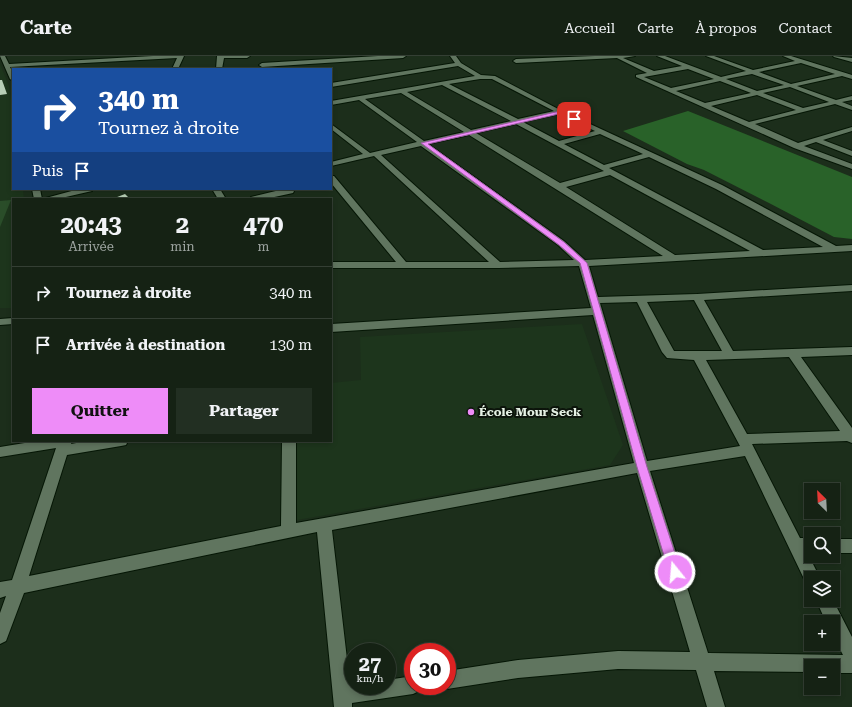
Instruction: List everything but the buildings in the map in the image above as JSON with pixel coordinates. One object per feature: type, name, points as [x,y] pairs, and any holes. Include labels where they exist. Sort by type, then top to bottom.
[{"type":"street","points":[[2,56],[12,77]]},
{"type":"street","points":[[7,66],[64,59],[181,56],[175,68]]},
{"type":"street","points":[[219,68],[221,57],[247,56]]},
{"type":"street","points":[[262,64],[403,56]]},
{"type":"street","points":[[454,56],[459,64],[480,77]]},
{"type":"street","points":[[516,61],[632,56]]},
{"type":"street","points":[[660,56],[801,110]]},
{"type":"street","points":[[709,56],[852,108]]},
{"type":"street","points":[[786,56],[852,77]]},
{"type":"street","points":[[836,56],[852,60]]},
{"type":"street","points":[[617,57],[653,73]]},
{"type":"street","points":[[93,68],[100,58]]},
{"type":"street","points":[[136,64],[140,58]]},
{"type":"street","points":[[368,58],[371,65]]},
{"type":"street","points":[[328,61],[330,68]]},
{"type":"street","points":[[671,90],[755,73],[802,61]]},
{"type":"street","points":[[332,85],[377,78],[415,69],[459,64]]},
{"type":"street","points":[[687,67],[638,76],[798,146],[852,167]]},
{"type":"street","points":[[374,71],[377,78]]},
{"type":"street","points":[[705,105],[759,94],[840,74]]},
{"type":"street","points":[[332,103],[442,83],[493,76],[560,112],[719,187],[834,249]]},
{"type":"street","points":[[360,81],[381,95]]},
{"type":"street","points":[[442,83],[516,121],[762,254]]},
{"type":"street","points":[[402,91],[472,132],[673,258]]},
{"type":"street","points":[[360,98],[561,244],[583,263],[642,467],[716,707]]},
{"type":"street","points":[[748,124],[852,98]]},
{"type":"street","points":[[332,164],[560,112]]},
{"type":"street","points":[[332,127],[373,155],[498,265]]},
{"type":"street","points":[[798,146],[852,129]]},
{"type":"street","points":[[557,144],[602,131]]},
{"type":"street","points":[[332,138],[343,135]]},
{"type":"street","points":[[817,140],[852,154]]},
{"type":"street","points":[[602,168],[650,154]]},
{"type":"street","points":[[559,186],[610,172]]},
{"type":"street","points":[[332,179],[403,265]]},
{"type":"street","points":[[50,198],[85,190]]},
{"type":"street","points":[[270,197],[290,191],[289,190]]},
{"type":"street","points":[[332,265],[498,265],[583,263],[852,248]]},
{"type":"street","points":[[332,328],[596,305],[641,299],[852,288]]},
{"type":"street","points":[[697,297],[730,355]]},
{"type":"street","points":[[641,299],[668,352],[676,356],[852,351]]},
{"type":"street","points":[[0,322],[12,321]]},
{"type":"street","points":[[792,353],[852,437]]},
{"type":"street","points":[[698,356],[745,444],[808,571]]},
{"type":"street","points":[[0,590],[288,531],[642,467],[745,444],[852,437]]},
{"type":"street","points":[[0,452],[64,444],[103,442]]},
{"type":"street","points":[[288,531],[289,442]]},
{"type":"street","points":[[0,635],[18,587],[64,444]]},
{"type":"street","points":[[324,525],[342,701],[404,687]]},
{"type":"street","points":[[795,545],[804,545]]},
{"type":"street","points":[[840,546],[852,546]]},
{"type":"street","points":[[828,607],[852,655]]},
{"type":"street","points":[[456,679],[518,669],[592,662],[643,660],[852,664]]},
{"type":"shaded area","points":[[0,64],[9,86],[12,106],[12,190],[23,190],[24,198],[12,198],[12,308],[0,308]]},
{"type":"shaded area","points":[[688,111],[852,177],[852,239],[834,237],[704,170],[687,164],[623,131]]},
{"type":"shaded area","points":[[11,200],[0,227],[0,201]]},
{"type":"shaded area","name":"École Mour Seck","points":[[582,324],[623,445],[610,465],[297,520],[296,442],[332,442],[332,383],[361,380],[360,337]]},
{"type":"place","name":"École Mour Seck","points":[[471,412]]},
{"type":"route","points":[[574,119],[560,112],[423,143],[561,244],[583,263],[642,467],[675,572]]}]
